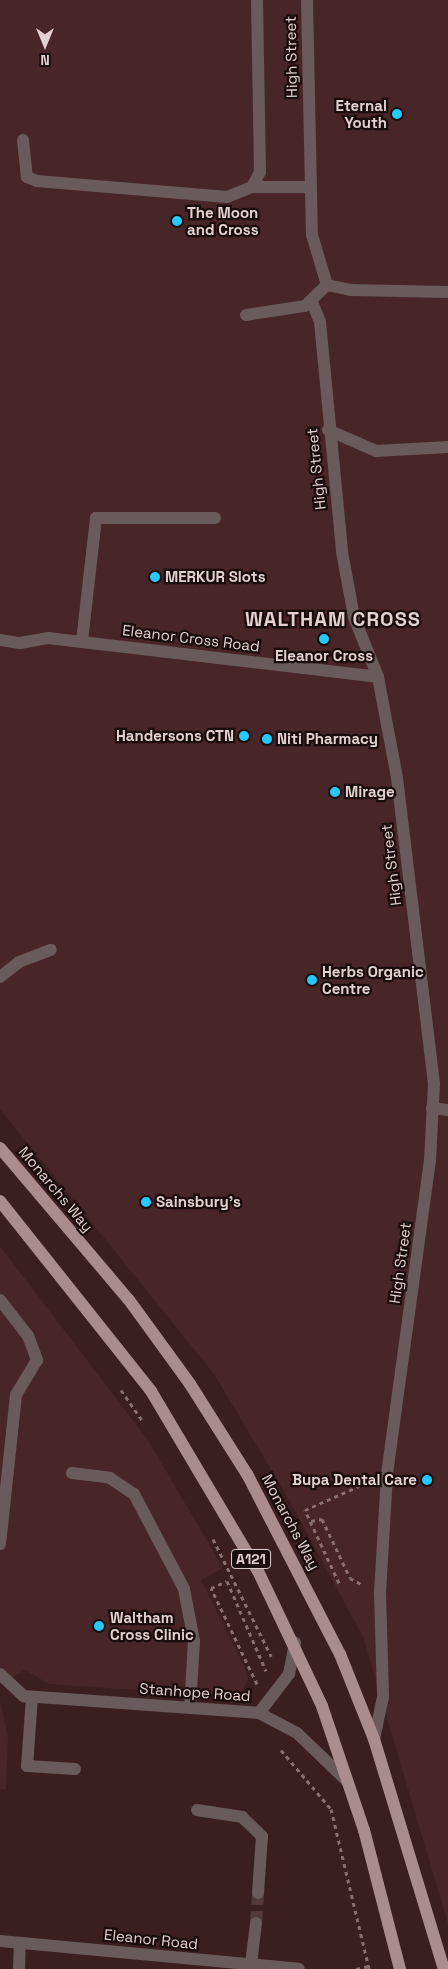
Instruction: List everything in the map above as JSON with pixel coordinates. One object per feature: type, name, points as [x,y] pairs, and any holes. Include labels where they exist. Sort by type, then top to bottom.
[{"type":"main road","name":"Monarchs Way","points":[[0,1148],[129,1300],[190,1384],[247,1474],[298,1568],[374,1739],[444,1969]]},
{"type":"main road","name":"A121","points":[[0,1201],[151,1391],[208,1481],[294,1643],[347,1781],[400,1969]]},
{"type":"street","points":[[252,188],[260,172],[257,0]]},
{"type":"street","name":"High Street","points":[[307,0],[312,235],[327,285]]},
{"type":"street","points":[[24,140],[27,177],[37,181],[227,197],[252,188],[311,187]]},
{"type":"street","points":[[246,315],[288,312],[312,302],[327,285],[351,290],[448,292]]},
{"type":"street","name":"High Street","points":[[312,302],[320,322],[328,430],[354,617],[378,677],[397,778],[434,1084],[430,1160],[387,1474],[380,1593],[383,1697],[374,1739]]},
{"type":"street","points":[[328,430],[376,451],[448,446]]},
{"type":"street","points":[[82,641],[96,518],[215,518]]},
{"type":"street","name":"Eleanor Cross Road","points":[[0,640],[82,641],[378,677]]},
{"type":"street","points":[[0,977],[19,962],[51,950]]},
{"type":"street","points":[[432,1108],[448,1110]]},
{"type":"street","points":[[0,1300],[28,1336],[37,1360],[16,1395],[0,1544]]},
{"type":"street","points":[[72,1473],[110,1478],[134,1494],[184,1589],[194,1640],[190,1708]]},
{"type":"street","points":[[259,1712],[289,1674],[294,1643]]},
{"type":"street","points":[[0,1674],[24,1696],[32,1697],[27,1766],[75,1769]]},
{"type":"street","name":"Stanhope Road","points":[[32,1697],[259,1712],[297,1733],[347,1781]]},
{"type":"street","points":[[197,1810],[242,1817],[262,1836],[258,1893]]},
{"type":"street","points":[[251,1964],[256,1923]]},
{"type":"street","name":"Eleanor Road","points":[[0,1941],[299,1969]]},
{"type":"street","points":[[19,1969],[20,1943]]},
{"type":"path","points":[[116,1383],[148,1428]]},
{"type":"path","points":[[339,1583],[305,1510],[387,1474]]},
{"type":"path","points":[[311,1521],[322,1520],[350,1578],[380,1593]]},
{"type":"path","points":[[211,1536],[272,1659],[267,1673],[227,1581],[211,1588],[254,1673],[259,1695]]},
{"type":"path","points":[[278,1746],[331,1809],[369,1967],[356,1969]]},
{"type":"shaded area","points":[[0,0],[448,0],[448,1924],[363,1637],[288,1498],[214,1374],[0,1109]]},
{"type":"shaded area","points":[[0,1246],[148,1440],[223,1568],[201,1580],[244,1666],[248,1679],[243,1691],[224,1696],[49,1684],[25,1670],[0,1684]]},
{"type":"shaded area","points":[[0,1700],[8,1736],[6,1790],[0,1789]]},
{"type":"tunnel","points":[[256,1923],[258,1893]]},
{"type":"place","name":"Eternal Youth","points":[[397,114]]},
{"type":"place","name":"The Moon and Cross","points":[[177,221]]},
{"type":"place","name":"MERKUR Slots","points":[[155,577]]},
{"type":"place","name":"Eleanor Cross","points":[[324,639]]},
{"type":"place","name":"Handersons CTN","points":[[244,736]]},
{"type":"place","name":"Niti Pharmacy","points":[[267,739]]},
{"type":"place","name":"Mirage","points":[[335,792]]},
{"type":"place","name":"Herbs Organic Centre","points":[[312,980]]},
{"type":"place","name":"Sainsbury's","points":[[146,1202]]},
{"type":"place","name":"Bupa Dental Care","points":[[427,1480]]},
{"type":"place","name":"Waltham Cross Clinic","points":[[99,1626]]},
{"type":"district","name":"WALTHAM CROSS","points":[[333,619]]}]
